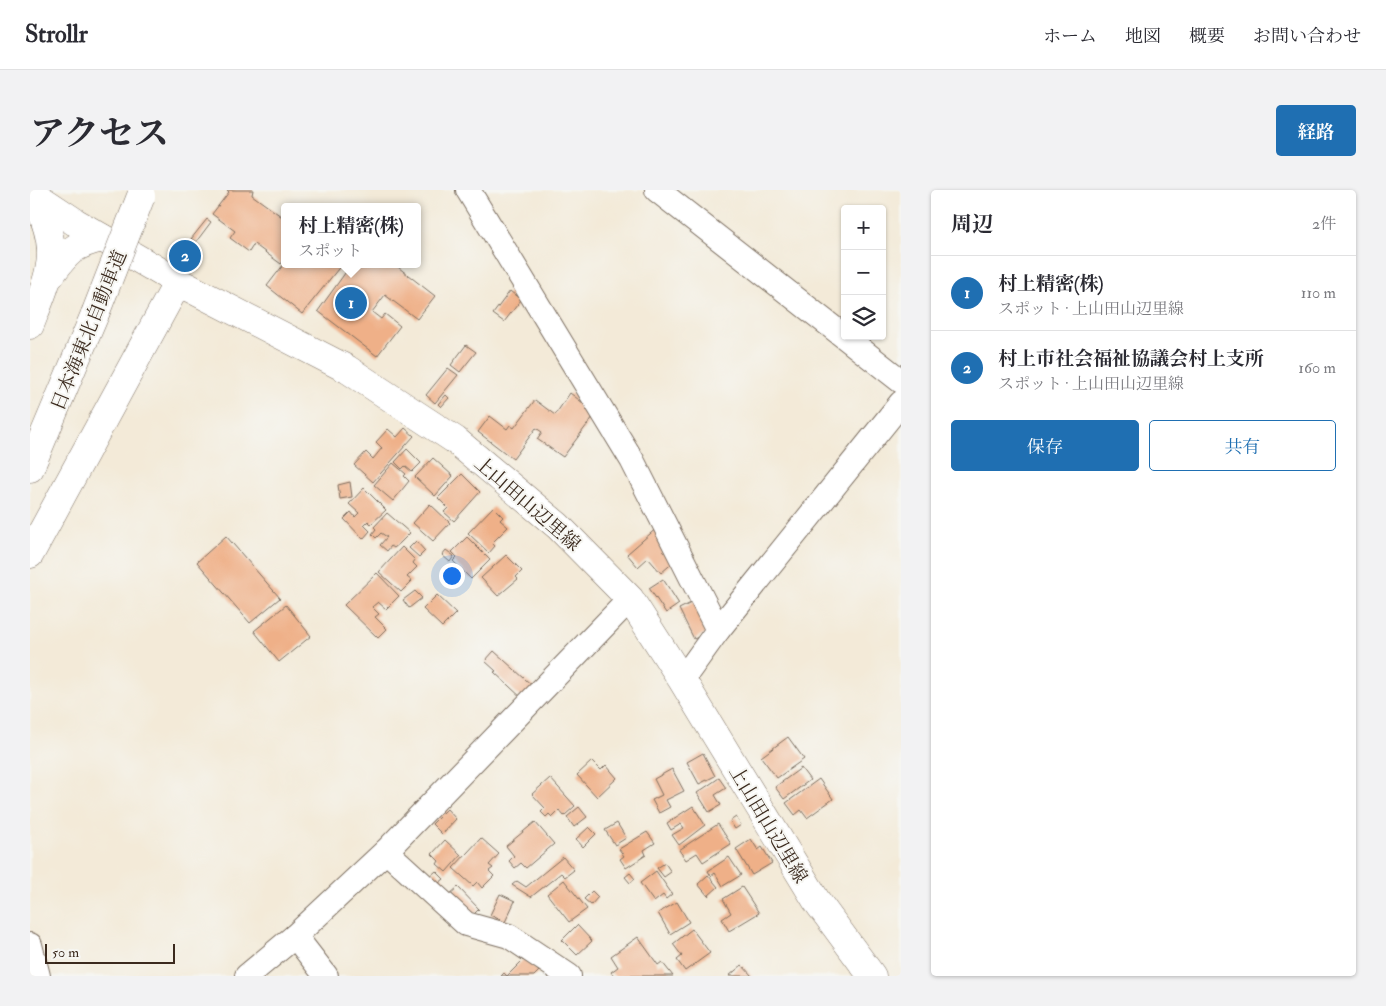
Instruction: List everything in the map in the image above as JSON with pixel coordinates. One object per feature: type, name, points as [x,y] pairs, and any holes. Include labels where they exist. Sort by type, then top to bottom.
[{"type":"main road","name":"上山田山辺里線","points":[[33,193],[102,238],[178,282],[347,368],[455,440],[558,526],[630,599],[682,680],[816,900],[872,976]]},
{"type":"main road","points":[[33,193],[49,229],[52,252],[50,276]]},
{"type":"main road","name":"日本海東北自動車道","points":[[30,468],[95,314],[142,193]]},
{"type":"main road","points":[[30,325],[50,276],[64,255],[84,242],[102,238]]},
{"type":"main road","points":[[30,554],[178,282]]},
{"type":"street","points":[[468,190],[632,460],[718,630]]},
{"type":"street","points":[[657,190],[901,381]]},
{"type":"street","points":[[682,680],[718,630],[901,403]]},
{"type":"street","points":[[247,976],[295,936],[386,851],[630,599]]},
{"type":"street","points":[[386,851],[466,924],[509,936],[569,976]]},
{"type":"street","points":[[295,936],[326,976]]},
{"type":"street","points":[[30,945],[38,976]]},
{"type":"building","points":[[227,190],[253,190],[252,195],[281,216],[281,264],[254,244],[249,252],[230,238],[235,231],[212,214],[229,192]]},
{"type":"building","points":[[207,219],[211,222],[196,242],[191,239]]},
{"type":"building","points":[[191,242],[195,245],[191,251],[195,253],[186,267],[174,260],[184,245],[188,247]]},
{"type":"building","points":[[281,268],[339,268],[302,314],[267,286]]},
{"type":"building","points":[[356,268],[399,268],[435,296],[417,319],[385,295],[372,312],[381,319],[385,314],[400,326],[377,356],[318,311],[348,269],[352,272]]},
{"type":"building","points":[[510,291],[521,300],[504,322],[493,314]]},
{"type":"building","points":[[466,345],[476,352],[460,372],[451,365]]},
{"type":"building","points":[[448,368],[458,375],[435,403],[426,395]]},
{"type":"building","points":[[570,393],[596,413],[563,457],[537,439],[542,432],[536,428],[513,459],[478,432],[490,416],[507,429],[510,425],[514,428],[535,400],[555,415]]},
{"type":"building","points":[[446,395],[449,398],[441,407],[438,404]]},
{"type":"building","points":[[405,428],[414,436],[373,482],[354,465],[366,452],[373,459],[382,448],[376,442],[388,429],[397,437]]},
{"type":"building","points":[[407,449],[421,463],[412,472],[405,466],[402,469],[395,462]]},
{"type":"building","points":[[433,458],[453,476],[435,496],[415,477]]},
{"type":"building","points":[[393,463],[406,474],[404,476],[409,481],[393,501],[374,485]]},
{"type":"building","points":[[462,474],[480,492],[454,521],[444,512],[448,508],[438,498]]},
{"type":"building","points":[[350,482],[352,497],[340,499],[338,485]]},
{"type":"building","points":[[364,488],[386,510],[371,524],[368,521],[364,525],[370,531],[363,539],[344,519],[351,512],[355,517],[359,513],[349,504]]},
{"type":"building","points":[[430,504],[450,523],[433,541],[413,523]]},
{"type":"building","points":[[493,507],[503,517],[500,520],[508,527],[492,543],[495,546],[489,553],[468,533]]},
{"type":"building","points":[[387,513],[410,533],[394,548],[391,546],[387,551],[380,545],[387,537],[381,533],[376,538],[372,534],[376,529],[374,527]]},
{"type":"building","points":[[658,527],[676,560],[661,573],[648,558],[638,567],[627,554]]},
{"type":"building","points":[[226,536],[280,598],[250,623],[197,562]]},
{"type":"building","points":[[467,537],[490,560],[471,579],[453,561],[457,557],[452,552]]},
{"type":"building","points":[[416,541],[425,551],[419,557],[409,548]]},
{"type":"building","points":[[402,547],[415,560],[413,563],[417,567],[407,577],[412,581],[401,592],[379,572]]},
{"type":"building","points":[[446,550],[454,556],[450,562],[442,555]]},
{"type":"building","points":[[506,555],[522,571],[516,577],[518,579],[498,596],[481,578]]},
{"type":"building","points":[[377,573],[399,596],[386,609],[378,602],[372,607],[379,614],[375,617],[387,629],[378,638],[344,605]]},
{"type":"building","points":[[663,579],[679,604],[666,613],[649,588]]},
{"type":"building","points":[[415,591],[422,598],[409,608],[403,600]]},
{"type":"building","points":[[437,595],[456,613],[442,627],[423,609]]},
{"type":"building","points":[[699,599],[714,629],[694,639],[679,609]]},
{"type":"building","points":[[286,605],[311,636],[279,662],[254,631]]},
{"type":"building","points":[[494,651],[535,688],[524,700],[485,661]]},
{"type":"building","points":[[788,737],[804,759],[777,778],[761,757]]},
{"type":"building","points":[[703,753],[715,776],[699,784],[687,762]]},
{"type":"building","points":[[592,761],[601,770],[606,765],[617,778],[597,797],[577,775]]},
{"type":"building","points":[[801,768],[810,780],[784,799],[775,787]]},
{"type":"building","points":[[672,769],[684,791],[666,800],[670,807],[659,813],[652,800],[662,795],[654,779]]},
{"type":"building","points":[[550,778],[575,806],[564,816],[559,810],[552,817],[549,814],[546,817],[541,812],[545,808],[532,794]]},
{"type":"building","points":[[719,778],[726,788],[715,795],[721,805],[709,812],[697,793]]},
{"type":"building","points":[[819,779],[833,799],[807,818],[801,810],[795,815],[786,803]]},
{"type":"building","points":[[693,806],[705,825],[679,845],[672,835],[684,828],[681,824],[671,830],[667,823]]},
{"type":"building","points":[[579,807],[587,817],[574,827],[567,817]]},
{"type":"building","points":[[447,809],[456,819],[442,834],[432,824]]},
{"type":"building","points":[[736,817],[741,825],[735,829],[730,821]]},
{"type":"building","points":[[535,822],[554,844],[526,868],[521,863],[515,868],[509,861],[514,856],[506,846]]},
{"type":"building","points":[[617,823],[626,838],[615,845],[605,830]]},
{"type":"building","points":[[718,824],[731,844],[703,862],[697,853],[686,860],[679,850]]},
{"type":"building","points":[[589,827],[596,834],[583,847],[576,839]]},
{"type":"building","points":[[647,832],[655,843],[644,850],[646,855],[626,868],[620,859],[624,856],[619,849]]},
{"type":"building","points":[[481,838],[499,854],[489,865],[493,868],[489,871],[494,876],[482,888],[477,882],[473,886],[453,868]]},
{"type":"building","points":[[751,839],[758,850],[762,847],[772,863],[752,875],[736,849]]},
{"type":"building","points":[[445,840],[461,855],[446,872],[437,864],[439,861],[432,854]]},
{"type":"building","points":[[563,857],[574,870],[565,877],[561,873],[531,897],[512,885],[517,881],[526,887]]},
{"type":"building","points":[[729,857],[741,875],[723,886],[715,873],[711,876],[708,871]]},
{"type":"building","points":[[665,863],[671,872],[664,877],[657,868]]},
{"type":"building","points":[[436,871],[444,879],[434,887],[427,879]]},
{"type":"building","points":[[656,871],[672,894],[666,899],[663,895],[654,902],[640,883]]},
{"type":"building","points":[[630,873],[635,879],[630,883],[625,877]]},
{"type":"building","points":[[708,875],[718,887],[708,896],[698,884]]},
{"type":"building","points":[[564,880],[587,909],[569,922],[547,894]]},
{"type":"building","points":[[458,887],[479,909],[470,918],[449,895]]},
{"type":"building","points":[[742,887],[759,913],[729,931],[722,919],[731,913],[723,899]]},
{"type":"building","points":[[592,891],[598,897],[591,905],[584,899]]},
{"type":"building","points":[[500,894],[515,901],[505,922],[490,915]]},
{"type":"building","points":[[677,902],[689,922],[670,934],[658,913]]},
{"type":"building","points":[[577,925],[592,941],[577,955],[562,940]]},
{"type":"building","points":[[692,929],[710,953],[685,971],[677,960],[682,956],[673,944]]},
{"type":"building","points":[[638,937],[658,965],[662,962],[673,976],[614,976],[611,972],[618,967],[611,956]]},
{"type":"building","points":[[524,959],[539,971],[534,976],[507,976]]},
{"type":"building","points":[[742,965],[752,976],[729,976]]},
{"type":"place","name":"村上市社会福祉協議会村上支所","points":[[185,256]]},
{"type":"place","name":"村上精密(株)","points":[[351,303]]}]
